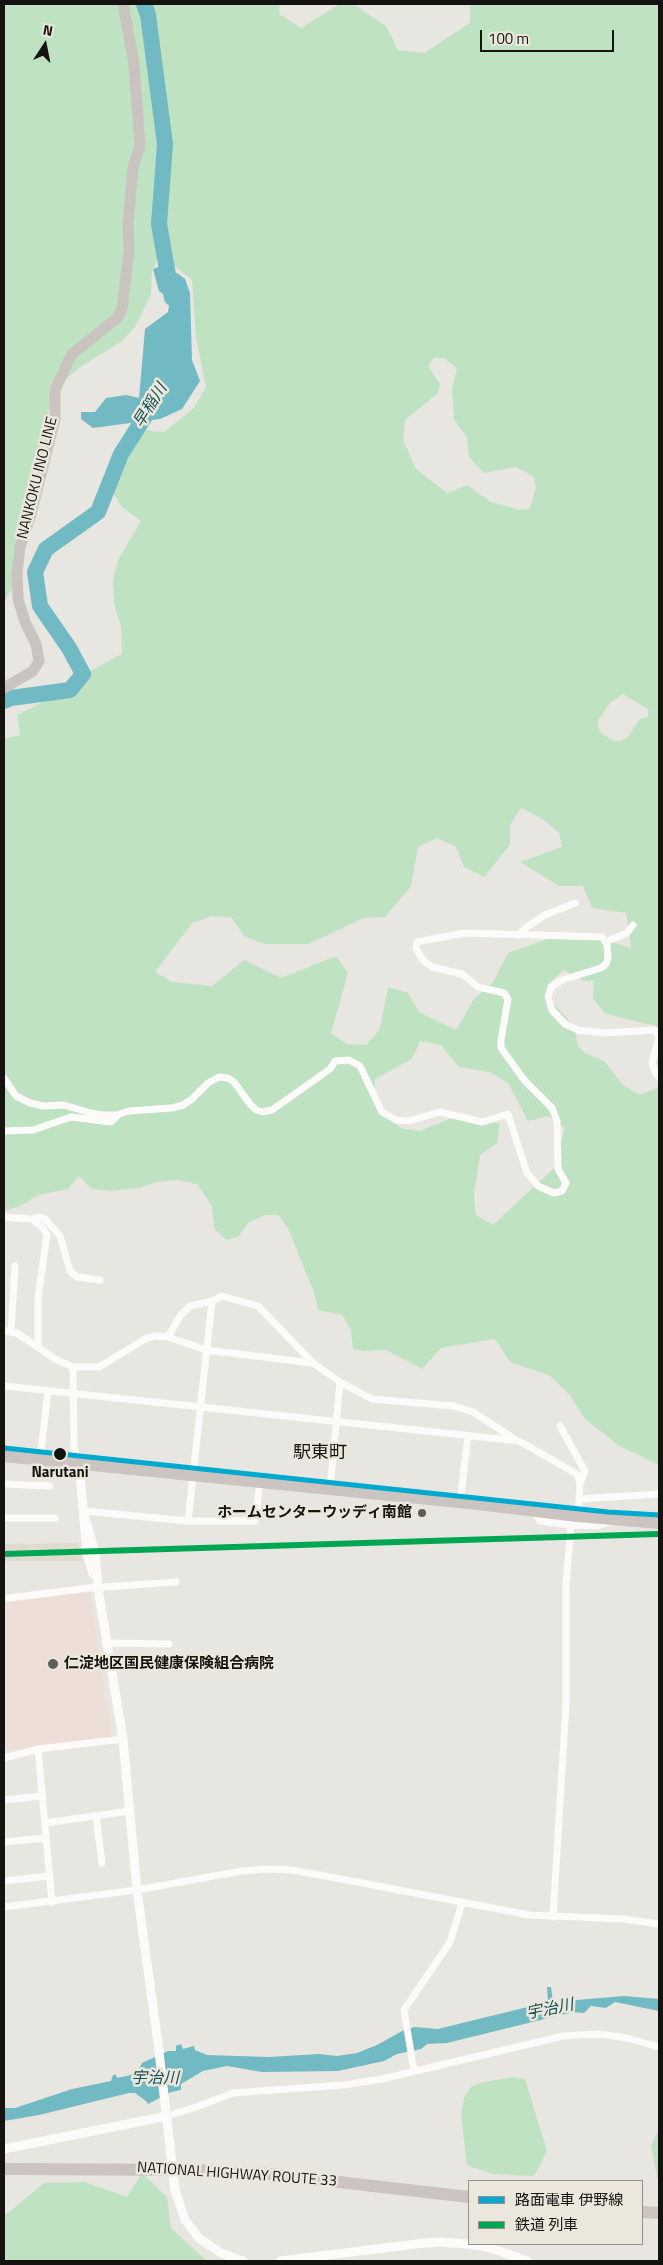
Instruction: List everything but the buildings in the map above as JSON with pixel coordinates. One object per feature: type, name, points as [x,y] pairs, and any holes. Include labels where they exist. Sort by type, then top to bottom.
[{"type":"highway","points":[[4,1456],[460,1502],[534,1511],[574,1521],[617,1520],[659,1523]]},
{"type":"highway","name":"NATIONAL HIGHWAY ROUTE 33","points":[[4,2169],[147,2168],[197,2170],[278,2175],[468,2197]]},
{"type":"highway","points":[[643,2212],[659,2213]]},
{"type":"main road","name":"NANKOKU INO LINE","points":[[4,688],[33,671],[39,661],[36,644],[25,622],[18,599],[17,573],[20,547],[31,514],[55,419],[55,390],[72,354],[117,318],[122,309],[129,250],[128,223],[133,167],[140,146],[134,64],[123,4]]},
{"type":"street","points":[[519,935],[525,928],[545,915],[575,903]]},
{"type":"street","points":[[605,942],[627,933],[633,925]]},
{"type":"street","points":[[4,1078],[16,1096],[30,1103],[44,1106],[64,1104],[103,1116],[183,1105],[192,1099],[208,1082],[219,1077],[228,1078],[234,1082],[256,1110],[263,1112],[272,1110],[297,1090],[330,1069],[335,1062],[349,1060],[360,1066],[382,1112],[396,1120],[409,1121],[440,1112],[482,1122],[508,1114],[528,1173],[538,1186],[545,1190],[554,1193],[562,1191],[566,1183],[558,1169],[557,1121],[552,1108],[525,1081],[501,1048],[500,1040],[508,999],[504,993],[478,987],[462,974],[432,967],[423,960],[416,948],[417,942],[464,933],[602,937],[605,942],[608,958],[601,968],[562,980],[551,988],[548,997],[552,1010],[565,1024],[578,1030],[604,1034],[655,1030],[659,1036],[652,1063],[659,1077]]},
{"type":"street","points":[[4,1130],[33,1130],[71,1117],[111,1122],[119,1114]]},
{"type":"street","points":[[4,1217],[32,1220],[40,1217],[45,1219],[60,1236],[70,1271],[76,1277],[100,1280]]},
{"type":"street","points":[[32,1220],[42,1227],[47,1234],[38,1298],[38,1345]]},
{"type":"street","points":[[60,1236],[62,1228]]},
{"type":"street","points":[[15,1266],[8,1331],[18,1333],[38,1345],[55,1359],[73,1367],[99,1367],[147,1338],[156,1336],[168,1337],[206,1350],[313,1363]]},
{"type":"street","points":[[168,1337],[180,1316],[190,1306],[199,1302],[212,1301],[222,1296],[258,1306],[313,1363],[340,1382],[372,1399],[454,1406],[473,1412],[577,1474],[580,1484]]},
{"type":"street","points":[[188,1521],[212,1301]]},
{"type":"street","points":[[73,1367],[74,1447],[79,1465],[87,1552],[98,1588],[122,1739],[137,1890],[166,2101],[172,2180],[185,2220],[198,2238],[211,2248],[243,2261]]},
{"type":"street","points":[[330,1490],[340,1382]]},
{"type":"street","points":[[4,1386],[74,1395],[519,1441]]},
{"type":"street","points":[[40,1460],[48,1391]]},
{"type":"street","points":[[553,1917],[566,1705],[566,1584],[580,1484],[585,1471],[560,1426]]},
{"type":"street","points":[[460,1502],[468,1436]]},
{"type":"street","points":[[85,1514],[188,1521],[255,1521],[260,1482]]},
{"type":"street","points":[[4,1484],[50,1486]]},
{"type":"street","points":[[579,1499],[659,1494]]},
{"type":"street","points":[[4,1518],[55,1518]]},
{"type":"street","points":[[6,1599],[98,1588],[176,1582]]},
{"type":"street","points":[[108,1643],[169,1644]]},
{"type":"street","points":[[4,1758],[38,1749],[122,1739]]},
{"type":"street","points":[[38,1749],[52,1902]]},
{"type":"street","points":[[4,1800],[42,1796]]},
{"type":"street","points":[[45,1823],[130,1811]]},
{"type":"street","points":[[96,1816],[102,1863]]},
{"type":"street","points":[[4,1842],[46,1838]]},
{"type":"street","points":[[4,1907],[137,1890],[242,1871],[268,1869],[292,1870],[328,1876],[516,1913],[659,1924]]},
{"type":"street","points":[[4,1881],[50,1876]]},
{"type":"street","points":[[413,2069],[404,2010],[450,1942],[462,1903]]},
{"type":"street","points":[[4,2149],[167,2116],[233,2093],[344,2085],[563,2036],[599,2034],[627,2038],[659,2047]]},
{"type":"street","points":[[280,2261],[416,2244],[438,2242],[468,2244]]},
{"type":"street","points":[[475,2245],[491,2248],[527,2261]]},
{"type":"shaded area","points":[[78,1543],[83,1561],[4,1561],[4,1544]]},
{"type":"shaded area","name":"仁淀地区国民健康保険組合病院","points":[[90,1592],[112,1739],[4,1750],[4,1603]]},
{"type":"green space","points":[[4,4],[280,4],[279,14],[301,28],[338,5],[353,4],[386,26],[398,50],[424,53],[470,23],[470,4],[659,4],[659,1029],[656,1026],[606,1014],[593,999],[594,981],[583,981],[564,970],[549,983],[549,994],[554,1004],[574,1026],[578,1046],[585,1053],[604,1061],[623,1085],[640,1095],[659,1087],[659,1465],[618,1445],[585,1419],[570,1395],[549,1375],[510,1362],[495,1339],[441,1348],[422,1369],[386,1350],[363,1351],[353,1349],[351,1330],[342,1315],[318,1310],[315,1295],[289,1231],[279,1215],[265,1215],[248,1223],[238,1237],[226,1240],[214,1228],[212,1206],[197,1184],[176,1180],[157,1182],[139,1188],[111,1191],[92,1189],[79,1176],[68,1189],[39,1195],[20,1206],[4,1211],[4,739],[20,735],[17,715],[43,702],[60,687],[122,654],[121,627],[114,603],[113,580],[118,560],[141,521],[122,507],[113,493],[120,475],[120,449],[145,430],[164,432],[194,408],[206,387],[196,337],[192,280],[171,263],[158,259],[152,270],[151,294],[135,327],[122,341],[82,366],[66,379],[49,408],[46,430],[20,520],[13,555],[13,586],[4,603]],"holes":[[[434,358],[444,358],[457,368],[452,388],[454,420],[467,437],[469,457],[484,473],[516,467],[534,477],[536,488],[530,508],[520,510],[491,502],[467,485],[447,493],[415,468],[403,439],[405,420],[438,393],[440,384],[428,366]],[[623,694],[649,710],[647,717],[640,719],[627,738],[621,741],[613,741],[601,733],[598,727],[598,720],[611,702]],[[521,808],[543,819],[559,833],[562,847],[520,862],[559,886],[583,886],[592,908],[626,913],[631,948],[589,936],[561,934],[508,953],[493,982],[474,999],[456,1030],[419,1012],[408,993],[388,987],[380,1029],[366,1045],[347,1044],[331,1033],[348,973],[336,956],[281,978],[244,960],[212,986],[172,982],[155,972],[192,923],[212,916],[232,918],[244,936],[264,944],[308,944],[364,918],[385,917],[411,886],[418,847],[437,838],[456,847],[464,867],[484,877],[510,845],[510,825]],[[420,1041],[441,1045],[459,1067],[490,1072],[508,1083],[528,1121],[548,1116],[565,1128],[554,1168],[493,1225],[476,1215],[474,1195],[480,1155],[497,1143],[500,1124],[459,1115],[420,1131],[400,1128],[374,1099],[375,1079],[412,1059]]]},
{"type":"green space","points":[[512,2077],[525,2079],[547,2151],[534,2176],[492,2174],[467,2165],[461,2115],[464,2098],[471,2087],[480,2083]]},
{"type":"green space","points":[[659,2128],[659,2185],[651,2146]]},
{"type":"green space","points":[[142,2173],[167,2197],[171,2228],[207,2261],[4,2261],[4,2214],[44,2183],[85,2182],[127,2197]]},
{"type":"water","points":[[163,265],[169,277],[177,273],[185,279],[190,293],[192,360],[200,381],[182,409],[160,419],[93,428],[81,419],[81,412],[95,412],[106,398],[126,395],[139,398],[145,329],[168,312],[170,299],[159,291],[153,269]]},
{"type":"water","name":"宇治川","points":[[547,1987],[551,1987],[553,2002],[624,1996],[659,1999],[659,2011],[615,2002],[606,2008],[591,2006],[584,2013],[573,2012],[447,2043],[427,2044],[421,2049],[397,2054],[384,2061],[338,2071],[262,2072],[227,2066],[203,2071],[181,2084],[181,2090],[171,2092],[148,2104],[135,2093],[129,2093],[39,2115],[4,2121],[4,2108],[15,2108],[72,2089],[111,2081],[113,2075],[116,2075],[117,2078],[131,2075],[139,2069],[142,2063],[168,2051],[176,2051],[176,2046],[181,2044],[183,2049],[194,2046],[195,2050],[207,2055],[269,2057],[319,2054],[337,2056],[357,2053],[377,2045],[404,2030],[415,2027],[438,2029],[548,2002]]},
{"type":"waterway","name":"早稲川","points":[[144,4],[148,15],[165,144],[159,224],[172,298]]},
{"type":"waterway","name":"早稲川","points":[[4,701],[11,698],[70,690],[83,674],[69,648],[40,606],[35,572],[46,549],[98,512],[121,454],[153,404]]},
{"type":"tram line","name":"伊野線","points":[[4,1448],[608,1512],[659,1515]]},
{"type":"rail line","name":"列車","points":[[4,1554],[659,1534]]},
{"type":"place","name":"Narutani","points":[[60,1454]]},
{"type":"place","name":"ホームセンターウッディ南館","points":[[422,1513]]},
{"type":"place","name":"仁淀地区国民健康保険組合病院","points":[[53,1664]]},
{"type":"district","name":"駅東町","points":[[320,1454]]}]
